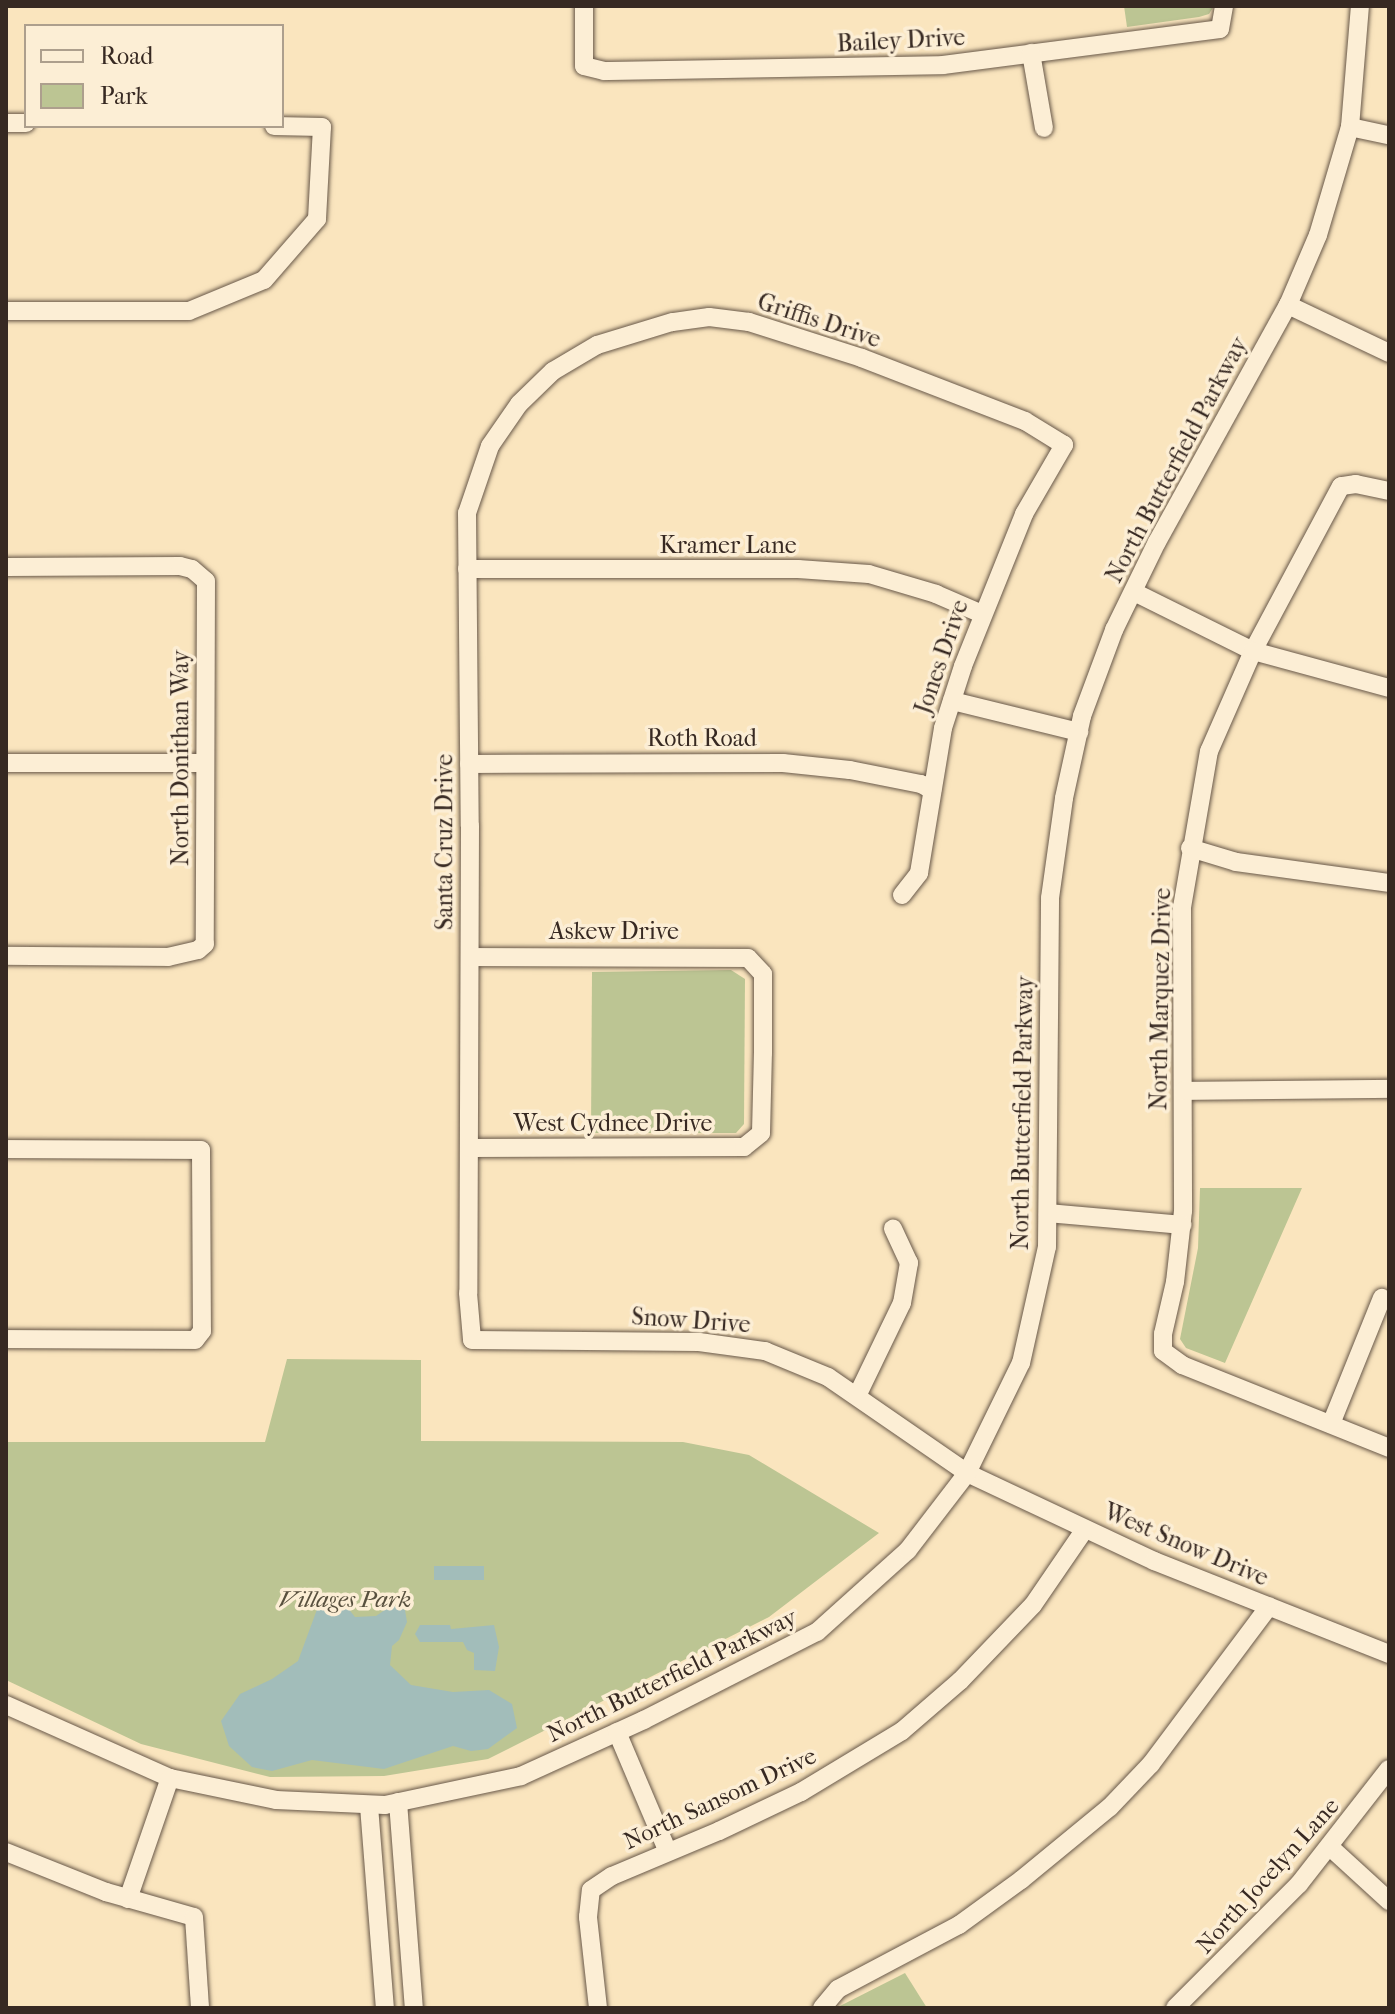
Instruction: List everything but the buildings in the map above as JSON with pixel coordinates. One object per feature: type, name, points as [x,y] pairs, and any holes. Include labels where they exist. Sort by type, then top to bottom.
[{"type":"street","name":"Bailey Drive","points":[[584,6],[584,66],[604,71],[900,67],[1220,29],[1224,6]]},
{"type":"street","name":"North Butterfield Parkway","points":[[6,1705],[170,1778],[276,1800],[369,1806],[398,1802],[521,1776],[617,1732],[817,1632],[908,1550],[967,1473],[1021,1363],[1047,1247],[1050,898],[1064,798],[1079,732],[1114,630],[1288,305],[1327,210],[1350,127],[1360,6]]},
{"type":"street","points":[[1031,53],[1044,128]]},
{"type":"street","points":[[6,311],[189,311],[264,280],[317,219],[322,127],[284,126]]},
{"type":"street","points":[[1350,127],[1389,135]]},
{"type":"street","points":[[1288,305],[1389,353]]},
{"type":"street","name":"Griffis Drive","points":[[553,371],[597,345],[672,322],[709,317],[749,322],[862,358],[1025,421],[1064,445]]},
{"type":"street","name":"Santa Cruz Drive","points":[[472,1340],[468,1293],[470,957],[467,513],[481,467],[519,404],[553,371]]},
{"type":"street","name":"Jones Drive","points":[[902,895],[919,873],[943,728],[982,614],[1024,514],[1064,445]]},
{"type":"street","name":"North Marquez Drive","points":[[1331,1424],[1182,1365],[1163,1351],[1182,1225],[1182,907],[1209,751],[1253,651],[1341,486],[1356,484],[1389,491]]},
{"type":"street","name":"North Donithan Way","points":[[6,567],[180,566],[192,569],[206,581],[205,944],[198,950],[168,957],[6,956]]},
{"type":"street","name":"Kramer Lane","points":[[467,569],[798,569],[869,574],[936,594],[982,614]]},
{"type":"street","points":[[1134,592],[1253,651],[1389,688]]},
{"type":"street","points":[[952,701],[1079,732]]},
{"type":"street","points":[[6,763],[205,763]]},
{"type":"street","name":"Roth Road","points":[[469,764],[783,763],[850,770],[921,784],[932,790]]},
{"type":"street","points":[[1190,848],[1236,862],[1389,883]]},
{"type":"street","name":"Askew Drive","points":[[470,957],[739,956],[756,963],[763,974],[763,1053],[762,1123],[755,1141]]},
{"type":"street","points":[[1183,1091],[1389,1089]]},
{"type":"street","name":"West Cydnee Drive","points":[[469,1148],[731,1148],[755,1141]]},
{"type":"street","points":[[6,1149],[201,1150],[202,1331],[195,1340],[6,1339]]},
{"type":"street","points":[[1048,1213],[1182,1225]]},
{"type":"street","points":[[857,1396],[902,1303],[909,1263],[893,1229]]},
{"type":"street","points":[[1382,1298],[1331,1424],[1389,1448]]},
{"type":"street","name":"Snow Drive","points":[[472,1340],[699,1342],[765,1351],[828,1377],[967,1473]]},
{"type":"street","name":"West Snow Drive","points":[[967,1473],[1085,1529],[1389,1654]]},
{"type":"street","name":"North Sansom Drive","points":[[598,2008],[588,1917],[591,1890],[600,1882],[801,1792],[902,1731],[960,1681],[1033,1605],[1085,1529]]},
{"type":"street","points":[[822,2008],[838,1989],[959,1925],[1021,1880],[1110,1807],[1160,1752],[1269,1606]]},
{"type":"street","points":[[617,1732],[668,1852]]},
{"type":"street","name":"North Jocelyn Lane","points":[[1175,2008],[1250,1937],[1331,1848],[1389,1769]]},
{"type":"street","points":[[128,1899],[170,1778]]},
{"type":"street","points":[[398,1802],[414,2008]]},
{"type":"street","points":[[369,1806],[385,2008]]},
{"type":"street","points":[[1331,1848],[1389,1901]]},
{"type":"street","points":[[6,1852],[50,1872],[128,1899],[194,1917],[200,2008]]},
{"type":"green space","points":[[1124,6],[1214,6],[1209,14],[1199,17],[1127,27]]},
{"type":"green space","points":[[731,970],[745,979],[744,1124],[736,1133],[591,1133],[592,972]]},
{"type":"green space","points":[[1200,1188],[1302,1188],[1225,1363],[1186,1348],[1180,1339],[1198,1248]]},
{"type":"green space","name":"Villages Park","points":[[287,1359],[421,1360],[421,1441],[683,1442],[749,1455],[879,1533],[769,1617],[488,1759],[384,1776],[270,1777],[141,1744],[6,1680],[6,1442],[265,1442]]},
{"type":"green space","points":[[905,1973],[927,2008],[836,2008]]},
{"type":"water","points":[[434,1566],[484,1566],[484,1580],[434,1580]]},
{"type":"water","points":[[343,1602],[355,1617],[376,1616],[392,1605],[405,1610],[407,1622],[399,1640],[392,1646],[390,1665],[411,1685],[453,1692],[489,1690],[512,1704],[517,1728],[488,1749],[471,1751],[453,1746],[384,1769],[312,1760],[272,1771],[252,1767],[229,1746],[221,1721],[240,1694],[272,1679],[298,1661],[319,1604]]},
{"type":"water","points":[[420,1625],[450,1625],[451,1629],[494,1625],[499,1647],[495,1671],[474,1670],[474,1653],[467,1650],[463,1642],[420,1642],[415,1634]]}]
